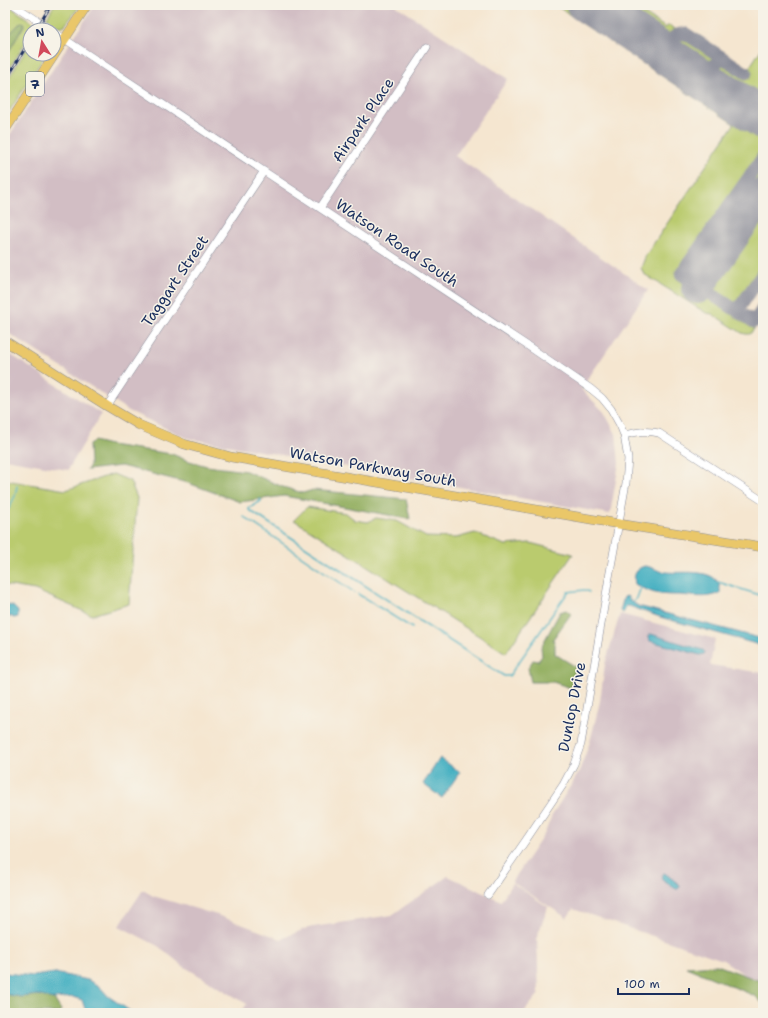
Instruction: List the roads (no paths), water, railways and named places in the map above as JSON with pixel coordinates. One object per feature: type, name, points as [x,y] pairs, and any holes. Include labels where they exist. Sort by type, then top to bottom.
[{"type":"main road","name":"7","points":[[5,130],[87,5]]},
{"type":"main road","name":"Watson Parkway South","points":[[5,341],[107,406],[140,425],[184,444],[231,457],[619,524],[763,547]]},
{"type":"street","name":"Watson Road South","points":[[14,5],[40,22]]},
{"type":"street","name":"Watson Road South","points":[[62,37],[534,350],[602,398],[611,409],[624,436],[628,460],[626,483],[619,524]]},
{"type":"street","name":"Airpark Place","points":[[320,208],[427,47]]},
{"type":"street","name":"Taggart Street","points":[[107,406],[264,171]]},
{"type":"street","points":[[624,436],[649,431],[659,434],[763,501]]},
{"type":"street","name":"Dunlop Drive","points":[[488,895],[551,804],[574,764],[583,735],[619,524]]},
{"type":"water","points":[[645,566],[663,572],[691,572],[708,575],[715,579],[719,584],[720,593],[701,597],[664,595],[655,593],[635,584],[634,578],[637,570]]},
{"type":"water","points":[[627,596],[638,606],[763,639],[763,646],[660,617],[629,606],[626,606],[624,612],[622,613],[620,611],[624,597]]},
{"type":"water","points":[[5,604],[13,606],[18,611],[18,617],[14,618],[10,616],[5,618]]},
{"type":"water","points":[[651,634],[703,650],[705,652],[704,654],[700,655],[650,641],[648,638]]},
{"type":"water","points":[[440,758],[460,772],[442,798],[423,784]]},
{"type":"water","points":[[664,873],[680,885],[678,889],[662,880],[662,875]]},
{"type":"water","points":[[5,973],[34,976],[55,973],[88,980],[100,987],[108,996],[133,1013],[88,1013],[86,1012],[82,1000],[73,997],[54,999],[37,995],[22,997],[5,994]]},
{"type":"waterway","points":[[5,516],[15,496],[17,486]]},
{"type":"waterway","points":[[260,499],[261,501],[249,508],[249,510],[504,676],[509,676],[568,592],[584,590],[589,592]]},
{"type":"waterway","points":[[244,517],[354,592]]},
{"type":"waterway","points":[[718,582],[763,596]]},
{"type":"waterway","points":[[633,602],[637,598],[641,587]]},
{"type":"waterway","points":[[358,594],[412,628]]},
{"type":"railway","points":[[41,22],[51,5]]},
{"type":"railway","points":[[5,82],[22,53]]}]
